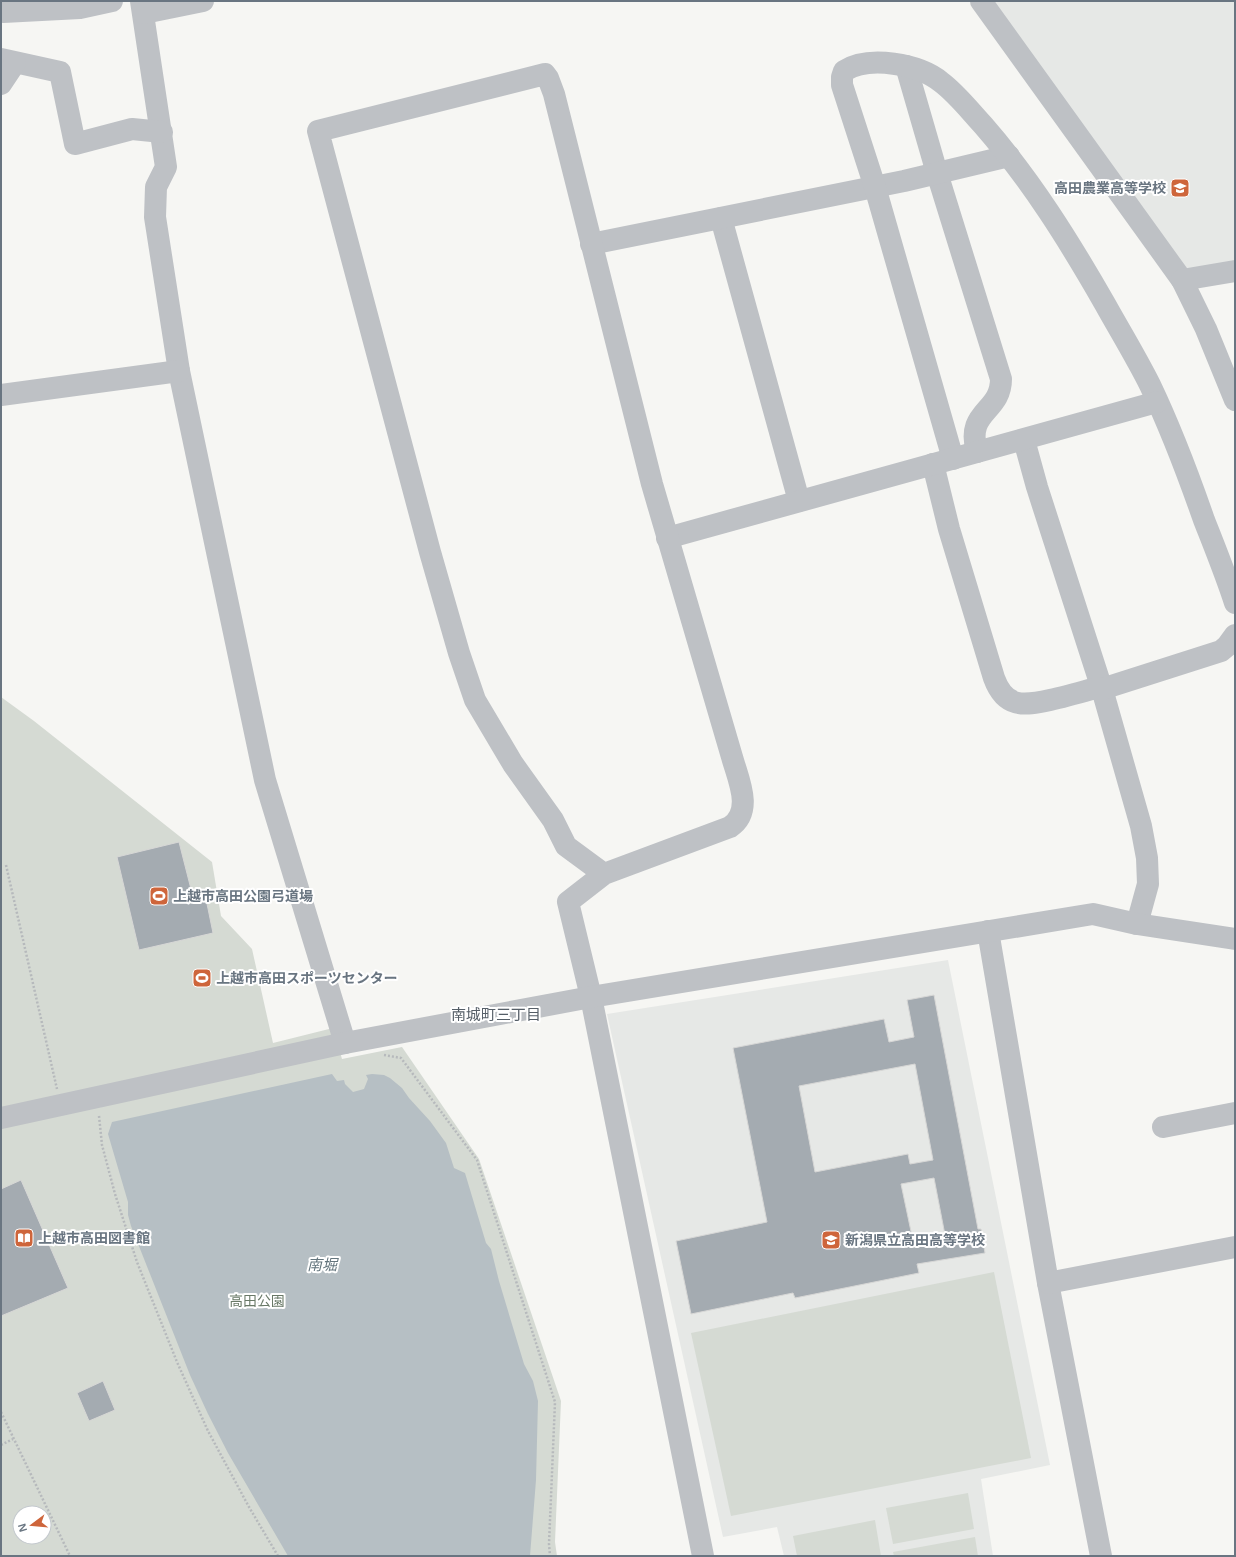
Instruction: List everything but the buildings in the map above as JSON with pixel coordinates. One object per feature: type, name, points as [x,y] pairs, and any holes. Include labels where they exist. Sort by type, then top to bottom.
[{"type":"street","points":[[3,12],[80,8],[112,1]]},
{"type":"street","points":[[203,1],[142,7],[162,132],[166,167],[156,187],[155,217],[179,371],[265,780],[345,1043]]},
{"type":"street","points":[[981,1],[1182,280],[1229,372],[1235,400]]},
{"type":"street","points":[[1,84],[8,61],[60,72],[75,144],[132,129],[162,132]]},
{"type":"street","points":[[953,459],[875,187],[842,85],[842,74],[848,69],[868,64],[880,63],[906,66],[928,74],[942,82],[974,115],[1010,156],[1031,185],[1082,265],[1142,368],[1182,458],[1235,603]]},
{"type":"street","points":[[906,66],[937,173],[1002,380],[998,397],[976,424],[974,434],[977,452]]},
{"type":"street","points":[[604,874],[566,846],[553,820],[513,764],[475,700],[459,653],[430,552],[318,131],[545,74],[554,94],[640,437],[667,538],[740,785],[743,812],[739,820],[730,827],[604,874],[568,902],[591,998],[703,1556]]},
{"type":"street","points":[[591,244],[875,187],[1010,156]]},
{"type":"street","points":[[721,218],[799,501]]},
{"type":"street","points":[[1182,280],[1235,271]]},
{"type":"street","points":[[1,395],[179,371]]},
{"type":"street","points":[[667,538],[1157,402]]},
{"type":"street","points":[[1024,440],[1037,487],[1102,689],[1141,826],[1148,884],[1137,924]]},
{"type":"street","points":[[933,464],[952,537],[994,678],[1001,693],[1007,698],[1016,703],[1029,704],[1092,689],[1102,689],[1221,651],[1227,646],[1235,635]]},
{"type":"street","points":[[1,1118],[345,1043],[591,998],[1093,914],[1137,924],[1235,939]]},
{"type":"street","points":[[988,931],[1048,1283],[1101,1556]]},
{"type":"street","points":[[1163,1127],[1235,1113]]},
{"type":"street","points":[[1048,1283],[1235,1247]]},
{"type":"path","points":[[6,865],[57,1089]]},
{"type":"path","points":[[377,1055],[401,1058],[477,1160],[555,1402],[549,1544],[550,1556]]},
{"type":"path","points":[[99,1116],[102,1145],[115,1194],[137,1262],[177,1362],[212,1437],[278,1556]]},
{"type":"path","points":[[1,1412],[70,1556]]},
{"type":"path","points":[[1,1445],[13,1439]]},
{"type":"shaded area","name":"高田農業高等学校","points":[[993,1],[1235,1],[1235,264],[1187,272]]},
{"type":"shaded area","name":"新潟県立高田高等学校","points":[[948,960],[1050,1465],[981,1479],[993,1556],[784,1556],[777,1527],[723,1537],[607,1014]]},
{"type":"green space","name":"高田公園","points":[[1,697],[34,721],[212,862],[221,916],[252,949],[273,1043],[333,1028],[342,1059],[402,1047],[479,1159],[561,1401],[555,1542],[557,1556],[1,1556]]},
{"type":"green space","points":[[994,1272],[1031,1458],[731,1516],[691,1333]]},
{"type":"green space","points":[[968,1493],[974,1529],[893,1544],[886,1508]]},
{"type":"green space","points":[[875,1520],[881,1556],[797,1556],[793,1536]]},
{"type":"green space","points":[[975,1537],[978,1556],[894,1556],[893,1552]]},
{"type":"water","name":"南堀","points":[[332,1074],[337,1081],[344,1080],[345,1084],[353,1092],[364,1089],[368,1079],[366,1075],[384,1075],[390,1078],[402,1088],[430,1121],[446,1143],[454,1168],[465,1173],[486,1243],[491,1249],[524,1364],[533,1381],[538,1401],[536,1480],[530,1556],[288,1556],[228,1453],[190,1375],[131,1226],[128,1215],[128,1202],[108,1134],[112,1122]]},
{"type":"place","name":"高田農業高等学校","points":[[1180,188]]},
{"type":"place","name":"上越市高田公園弓道場","points":[[159,896]]},
{"type":"place","name":"上越市高田スポーツセンター","points":[[202,978]]},
{"type":"place","name":"上越市高田図書館","points":[[24,1238]]},
{"type":"place","name":"新潟県立高田高等学校","points":[[831,1240]]},
{"type":"district","name":"南城町三丁目","points":[[496,1015]]}]
